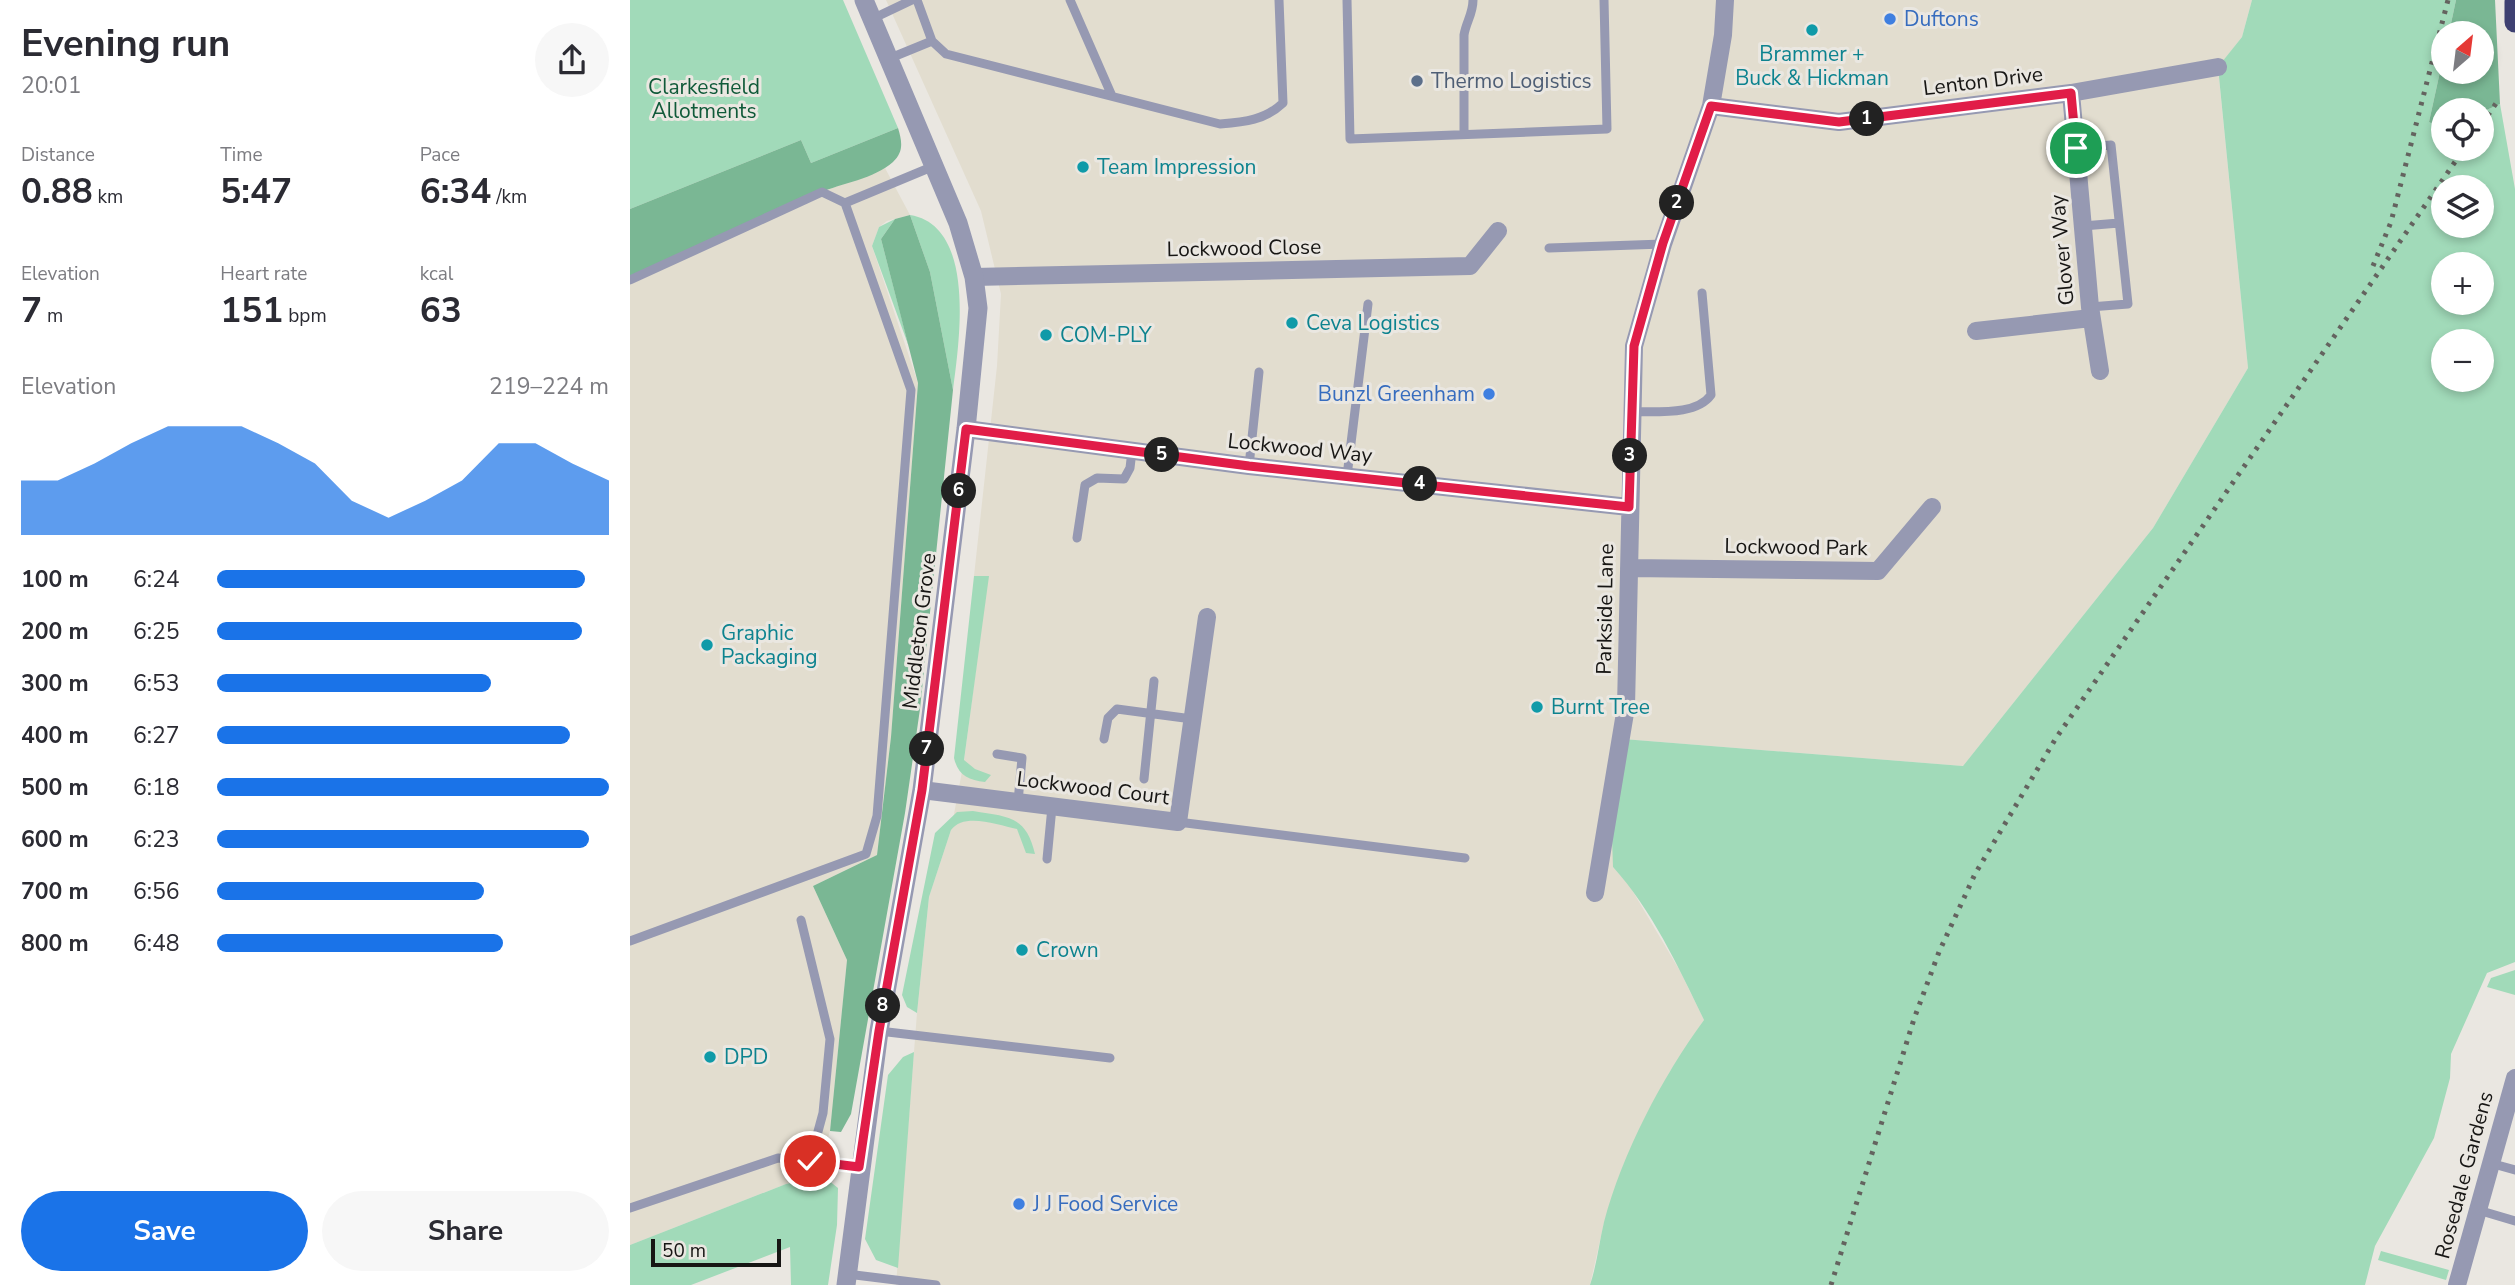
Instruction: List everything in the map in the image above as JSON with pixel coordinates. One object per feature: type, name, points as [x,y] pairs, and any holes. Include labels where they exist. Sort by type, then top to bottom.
[{"type":"highway","points":[[2515,2],[2515,22]]},
{"type":"street","name":"Middleton Grove","points":[[846,1280],[879,1031],[922,790],[978,308],[974,277],[958,223],[864,0]]},
{"type":"street","name":"Parkside Lane","points":[[1595,893],[1623,739],[1634,346],[1663,243],[1711,106],[1723,35],[1725,0]]},
{"type":"street","name":"Lenton Drive","points":[[1711,106],[1839,122],[2071,93],[2218,67]]},
{"type":"street","name":"Glover Way","points":[[2071,93],[2090,312],[2100,371]]},
{"type":"street","name":"Lockwood Close","points":[[974,277],[1470,266],[1499,231]]},
{"type":"street","name":"Glover Way","points":[[1976,331],[2090,312]]},
{"type":"street","name":"Lockwood Way","points":[[966,429],[1249,466],[1629,507]]},
{"type":"street","name":"Lockwood Park","points":[[1629,568],[1878,571],[1932,507]]},
{"type":"street","name":"Lockwood Court","points":[[922,790],[1178,822],[1207,617]]},
{"type":"street","name":"Rosedale Gardens","points":[[2457,1285],[2490,1163],[2510,1115],[2515,1078]]},
{"type":"lane","points":[[872,19],[915,0],[932,41],[946,54],[1220,124],[1269,116],[1283,103],[1279,0]]},
{"type":"lane","points":[[1070,0],[1112,96]]},
{"type":"lane","points":[[1348,0],[1350,139],[1607,129],[1604,0]]},
{"type":"lane","points":[[1464,134],[1464,35],[1466,24],[1473,14],[1473,0]]},
{"type":"lane","points":[[888,59],[932,41]]},
{"type":"lane","points":[[2076,148],[2111,145],[2127,304],[2090,312]]},
{"type":"lane","points":[[845,203],[934,166]]},
{"type":"lane","points":[[630,280],[822,192],[845,203],[911,390],[877,816],[866,854],[630,941]]},
{"type":"lane","points":[[2082,226],[2119,223]]},
{"type":"lane","points":[[1549,248],[1663,243]]},
{"type":"lane","points":[[1632,412],[1695,406],[1705,402],[1711,395],[1703,293]]},
{"type":"lane","points":[[1348,476],[1368,304]]},
{"type":"lane","points":[[1249,466],[1259,372]]},
{"type":"lane","points":[[1077,538],[1085,485],[1097,478],[1124,479],[1130,468],[1132,451]]},
{"type":"lane","points":[[1144,779],[1154,681]]},
{"type":"lane","points":[[1104,739],[1108,718],[1117,709],[1192,719]]},
{"type":"lane","points":[[997,754],[1022,758],[1018,802]]},
{"type":"lane","points":[[1046,859],[1052,807]]},
{"type":"lane","points":[[1178,822],[1465,858]]},
{"type":"lane","points":[[801,920],[830,1039],[823,1113],[810,1161]]},
{"type":"lane","points":[[879,1031],[1110,1058]]},
{"type":"lane","points":[[630,1208],[778,1158],[859,1167]]},
{"type":"lane","points":[[2490,1163],[2515,1170]]},
{"type":"lane","points":[[2478,1210],[2515,1221]]},
{"type":"lane","points":[[846,1280],[936,1285]]},
{"type":"shaded area","points":[[886,0],[2252,0],[2242,37],[2218,68],[2248,368],[2153,528],[1963,766],[1623,739],[1613,867],[1629,885],[1680,971],[1704,1020],[1669,1073],[1623,1166],[1604,1223],[1590,1285],[896,1285],[917,1013],[929,897],[951,830],[964,761],[988,577],[974,576],[997,366],[1001,294],[981,211]]},
{"type":"shaded area","points":[[885,168],[910,215],[887,221],[879,227],[872,246],[918,383],[891,737],[877,855],[813,886],[847,960],[830,1131],[816,1178],[786,1184],[630,1245],[630,280],[822,192]]},
{"type":"green space","name":"Clarkesfield Allotments","points":[[630,0],[843,0],[898,128],[811,163],[801,140],[630,209]]},
{"type":"green space","points":[[2252,0],[2456,0],[2452,21],[2431,21],[2431,84],[2437,84],[2434,98],[2431,98],[2429,122],[2431,161],[2494,161],[2494,107],[2500,104],[2515,189],[2515,962],[2487,973],[2451,1054],[2450,1078],[2434,1138],[2375,1246],[2365,1285],[1590,1285],[1604,1222],[1632,1143],[1673,1066],[1704,1020],[1675,960],[1652,921],[1613,867],[1611,808],[1623,739],[1963,766],[2153,528],[2248,368],[2218,67],[2242,37]]},
{"type":"green space","points":[[2456,0],[2495,0],[2500,104],[2494,107],[2494,98],[2434,98],[2437,84],[2494,84],[2494,21],[2452,21]]},
{"type":"green space","points":[[898,128],[900,150],[897,158],[885,168],[819,193],[630,280],[630,209],[801,140],[811,163]]},
{"type":"green space","points":[[910,215],[931,224],[946,240],[955,263],[960,317],[953,390],[930,272]]},
{"type":"green space","points":[[910,215],[930,272],[953,390],[920,709],[905,813],[851,1114],[841,1132],[830,1131],[847,960],[813,886],[877,855],[891,737],[918,383],[881,239],[895,219]]},
{"type":"green space","points":[[895,219],[881,239],[909,347],[872,246],[879,227]]},
{"type":"green space","points":[[974,576],[989,576],[964,760],[975,769],[991,775],[985,782],[965,776],[958,769],[954,758]]},
{"type":"green space","points":[[973,811],[1014,820],[1026,832],[1035,854],[1026,853],[1017,829],[973,821],[964,822],[951,830],[929,897],[917,1013],[907,1007],[902,995],[935,833],[957,812]]},
{"type":"green space","points":[[2515,970],[2515,995],[2487,987],[2491,978]]},
{"type":"green space","points":[[914,1052],[898,1268],[876,1260],[865,1239],[888,1075],[903,1057]]},
{"type":"green space","points":[[816,1178],[828,1180],[838,1188],[837,1225],[828,1285],[791,1285],[790,1247],[691,1285],[630,1285],[630,1245],[786,1184]]},
{"type":"green space","points":[[2381,1251],[2449,1270],[2446,1280],[2378,1260]]},
{"type":"railway","points":[[2373,266],[2391,222],[2448,0]]},
{"type":"railway","points":[[2494,106],[2499,99]]},
{"type":"railway","points":[[1831,1285],[1914,1019],[1939,952],[1975,874],[2056,738],[2456,161]]},
{"type":"place","name":"Duftons","points":[[1890,19]]},
{"type":"place","name":"Brammer + Buck & Hickman","points":[[1812,30]]},
{"type":"place","name":"Thermo Logistics","points":[[1417,81]]},
{"type":"place","name":"Team Impression","points":[[1083,167]]},
{"type":"place","name":"Ceva Logistics","points":[[1292,323]]},
{"type":"place","name":"COM-PLY","points":[[1046,335]]},
{"type":"place","name":"Bunzl Greenham","points":[[1489,394]]},
{"type":"place","name":"Graphic Packaging","points":[[707,645]]},
{"type":"place","name":"Burnt Tree","points":[[1537,707]]},
{"type":"place","name":"Crown","points":[[1022,950]]},
{"type":"place","name":"DPD","points":[[710,1057]]},
{"type":"place","name":"J J Food Service","points":[[1019,1204]]},
{"type":"route","points":[[810,1161],[859,1167],[879,1031],[922,790],[966,429],[1249,466],[1629,507],[1634,346],[1663,243],[1711,106],[1839,122],[2071,93],[2076,148]]}]
